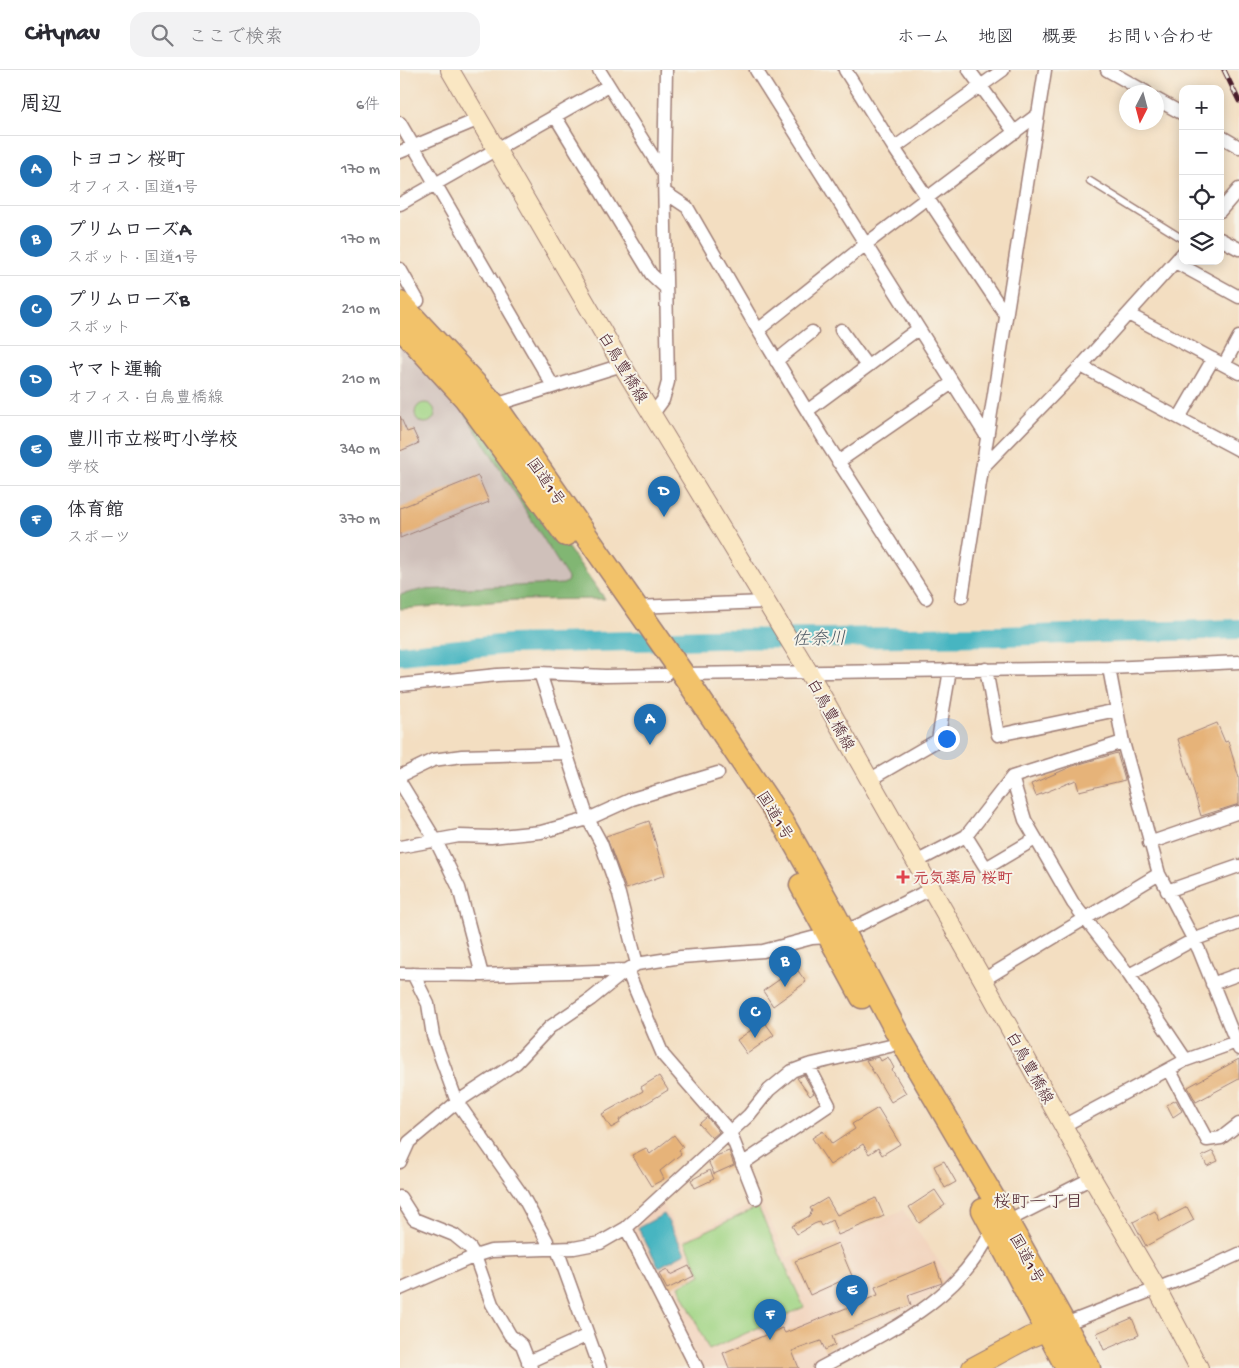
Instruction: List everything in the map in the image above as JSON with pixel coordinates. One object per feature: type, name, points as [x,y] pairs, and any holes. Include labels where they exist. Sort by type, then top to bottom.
[{"type":"highway","name":"国道1号","points":[[409,302],[495,405],[627,608],[783,823],[890,1046],[1000,1225]]},
{"type":"highway","name":"国道1号","points":[[400,327],[465,398],[627,608]]},
{"type":"highway","name":"国道1号","points":[[836,934],[902,1040],[1056,1327],[1089,1368]]},
{"type":"highway","name":"国道1号","points":[[1056,1327],[1068,1368]]},
{"type":"main road","name":"白鳥豊橋線","points":[[450,70],[477,120],[496,149],[622,365],[808,671],[983,980],[1092,1178],[1156,1287],[1199,1368]]},
{"type":"main road","points":[[972,1368],[1056,1327]]},
{"type":"street","points":[[599,70],[664,174]]},
{"type":"street","points":[[652,415],[662,400],[668,382],[666,193],[664,174],[666,70]]},
{"type":"street","points":[[756,70],[987,437]]},
{"type":"street","points":[[845,70],[927,199],[1005,314]]},
{"type":"street","points":[[970,70],[1015,133]]},
{"type":"street","points":[[894,148],[1003,70]]},
{"type":"street","points":[[962,597],[1005,314],[1045,70]]},
{"type":"street","points":[[1107,70],[1134,85]]},
{"type":"street","points":[[400,204],[608,86]]},
{"type":"street","points":[[1164,103],[1179,112]]},
{"type":"street","points":[[758,330],[866,244],[1038,115]]},
{"type":"street","points":[[555,116],[651,274],[666,288]]},
{"type":"street","points":[[400,152],[477,120]]},
{"type":"street","points":[[400,123],[553,386]]},
{"type":"street","points":[[1224,138],[1239,147]]},
{"type":"street","points":[[1224,206],[1239,189]]},
{"type":"street","points":[[666,193],[687,207],[807,412],[926,598]]},
{"type":"street","points":[[1224,241],[1239,249]]},
{"type":"street","points":[[982,468],[1081,366],[1179,258]]},
{"type":"street","points":[[1190,265],[1239,297]]},
{"type":"street","points":[[400,269],[409,302]]},
{"type":"street","points":[[1128,314],[1239,373]]},
{"type":"street","points":[[807,412],[918,329]]},
{"type":"street","points":[[841,330],[867,366]]},
{"type":"street","points":[[776,361],[812,332]]},
{"type":"street","points":[[1179,418],[1239,336]]},
{"type":"street","points":[[495,405],[622,365]]},
{"type":"street","points":[[1081,366],[1239,450]]},
{"type":"street","points":[[838,462],[952,383]]},
{"type":"street","points":[[627,608],[766,602]]},
{"type":"street","points":[[400,685],[497,675],[540,673],[605,676],[674,675],[808,671],[1109,668],[1239,662]]},
{"type":"street","points":[[1063,1126],[1170,1071],[1186,1060],[1238,1044],[1193,940],[1159,874],[1123,742],[1109,668]]},
{"type":"street","points":[[986,669],[998,735],[1117,710]]},
{"type":"street","points":[[869,780],[938,740],[950,670]]},
{"type":"street","points":[[540,673],[564,753],[588,819],[601,843],[620,894],[632,967],[663,1055],[730,1132],[756,1198]]},
{"type":"street","points":[[916,862],[966,836],[1012,776],[1123,742]]},
{"type":"street","points":[[400,776],[433,760],[462,756],[564,753]]},
{"type":"street","points":[[400,847],[459,836],[491,837],[542,832],[588,819],[632,799],[718,773]]},
{"type":"street","points":[[1012,776],[1025,820],[1073,903],[1129,975],[1186,1060]]},
{"type":"street","points":[[400,782],[436,841],[459,888],[482,976]]},
{"type":"street","points":[[1149,843],[1239,812]]},
{"type":"street","points":[[966,836],[986,868],[1035,839]]},
{"type":"street","points":[[1168,891],[1239,866]]},
{"type":"street","points":[[983,980],[1159,874]]},
{"type":"street","points":[[404,973],[482,976],[632,967],[681,957],[763,951],[812,938],[836,934],[931,890]]},
{"type":"street","points":[[1129,975],[1193,940],[1239,923]]},
{"type":"street","points":[[400,1162],[409,1142],[457,1102],[516,1063],[550,1026],[591,999],[632,967]]},
{"type":"street","points":[[404,973],[428,1004],[433,1036],[457,1102],[522,1195],[552,1249],[588,1334],[600,1368]]},
{"type":"street","points":[[1212,984],[1239,974]]},
{"type":"street","points":[[400,1289],[475,1256],[491,1252],[600,1244],[626,1228],[749,1115],[769,1090],[792,1072],[808,1065],[890,1046]]},
{"type":"street","points":[[742,1164],[829,1105],[808,1065]]},
{"type":"street","points":[[1170,1071],[1207,1140],[1221,1138],[1239,1124]]},
{"type":"street","points":[[820,1368],[904,1323],[938,1300],[971,1266],[1000,1225],[1092,1178]]},
{"type":"street","points":[[400,1197],[404,1213],[454,1235],[470,1248],[475,1256],[492,1304],[510,1334],[522,1345],[529,1365],[588,1334]]},
{"type":"street","points":[[626,1228],[697,1368]]},
{"type":"street","points":[[1056,1327],[1156,1287],[1202,1271],[1239,1254]]},
{"type":"lane","points":[[1090,181],[1179,237]]},
{"type":"shaded area","points":[[400,334],[470,413],[606,599],[515,601],[400,609]]},
{"type":"shaded area","points":[[660,1198],[682,1240],[760,1200],[787,1258],[903,1210],[951,1279],[902,1317],[808,1368],[702,1368],[628,1227]]},
{"type":"green space","points":[[421,403],[429,403],[435,409],[435,417],[429,423],[421,423],[415,417],[415,409]]},
{"type":"green space","points":[[468,410],[605,599],[515,600],[400,609],[400,595],[421,590],[563,584],[567,582],[568,578],[464,412]]},
{"type":"green space","points":[[758,1207],[804,1307],[709,1350],[679,1286],[701,1275],[685,1241]]},
{"type":"water","points":[[664,1214],[685,1253],[659,1267],[638,1228]]},
{"type":"building","points":[[400,416],[407,432],[413,430],[419,443],[400,451]]},
{"type":"building","points":[[478,476],[489,502],[400,538],[400,508]]},
{"type":"building","points":[[1217,723],[1225,742],[1228,741],[1239,778],[1239,804],[1201,816],[1178,739]]},
{"type":"building","points":[[1117,753],[1125,780],[1079,791],[1076,780],[1036,796],[1031,784],[1073,766]]},
{"type":"building","points":[[649,821],[665,875],[626,889],[606,836]]},
{"type":"building","points":[[796,968],[806,982],[773,1006],[763,991]]},
{"type":"building","points":[[764,1021],[774,1035],[747,1054],[737,1040]]},
{"type":"building","points":[[879,1057],[881,1061],[888,1057],[894,1068],[892,1070],[906,1093],[891,1102],[866,1060]]},
{"type":"building","points":[[1239,1059],[1239,1079],[1196,1102],[1188,1087]]},
{"type":"building","points":[[804,1075],[814,1093],[810,1096],[797,1078]]},
{"type":"building","points":[[659,1076],[668,1090],[619,1120],[620,1123],[611,1128],[602,1114],[643,1091],[641,1087]]},
{"type":"building","points":[[1176,1100],[1182,1111],[1173,1117],[1167,1105]]},
{"type":"building","points":[[878,1108],[900,1144],[882,1155],[878,1148],[869,1154],[863,1144],[830,1165],[812,1138],[823,1131],[832,1144],[855,1129],[852,1124]]},
{"type":"building","points":[[707,1117],[719,1132],[712,1138],[699,1124]]},
{"type":"building","points":[[674,1135],[683,1147],[679,1150],[681,1154],[660,1171],[664,1179],[651,1186],[632,1155],[646,1148],[650,1154]]},
{"type":"building","points":[[729,1151],[734,1165],[714,1174],[709,1163],[716,1156]]},
{"type":"building","points":[[1213,1151],[1218,1161],[1207,1166],[1202,1156]]},
{"type":"building","points":[[944,1161],[956,1182],[945,1188],[934,1166]]},
{"type":"building","points":[[710,1170],[714,1179],[695,1188],[691,1180]]},
{"type":"building","points":[[935,1190],[945,1205],[919,1223],[909,1207]]},
{"type":"building","points":[[827,1198],[837,1215],[876,1198],[884,1216],[838,1235],[832,1220],[821,1226],[819,1222],[814,1224],[797,1234],[792,1226],[809,1216],[812,1211],[810,1208]]},
{"type":"building","points":[[1187,1207],[1194,1220],[1146,1246],[1133,1222],[1155,1211],[1160,1221]]},
{"type":"building","points":[[838,1243],[852,1276],[810,1295],[795,1261]]},
{"type":"building","points":[[935,1262],[942,1283],[908,1295],[911,1305],[832,1336],[835,1345],[825,1350],[821,1341],[792,1351],[799,1368],[729,1368],[723,1353],[782,1328],[785,1333],[878,1295],[875,1287]]},
{"type":"building","points":[[689,1266],[694,1276],[667,1289],[659,1274],[667,1270],[670,1275]]},
{"type":"building","points":[[1132,1318],[1139,1335],[1104,1350],[1097,1333]]},
{"type":"waterway","name":"佐奈川","points":[[400,655],[510,644],[716,639],[1002,636],[1239,629]]},
{"type":"railway","points":[[1224,70],[1239,101]]},
{"type":"place","name":"ヤマト運輸","points":[[664,517]]},
{"type":"place","name":"トヨコン 桜町","points":[[650,745]]},
{"type":"place","name":"元気薬局 桜町","points":[[903,877]]},
{"type":"place","name":"プリムローズA","points":[[785,987]]},
{"type":"place","name":"プリムローズB","points":[[755,1038]]},
{"type":"place","name":"豊川市立桜町小学校","points":[[852,1316]]},
{"type":"place","name":"体育館","points":[[770,1340]]},
{"type":"district","name":"桜町一丁目","points":[[1038,1201]]}]
